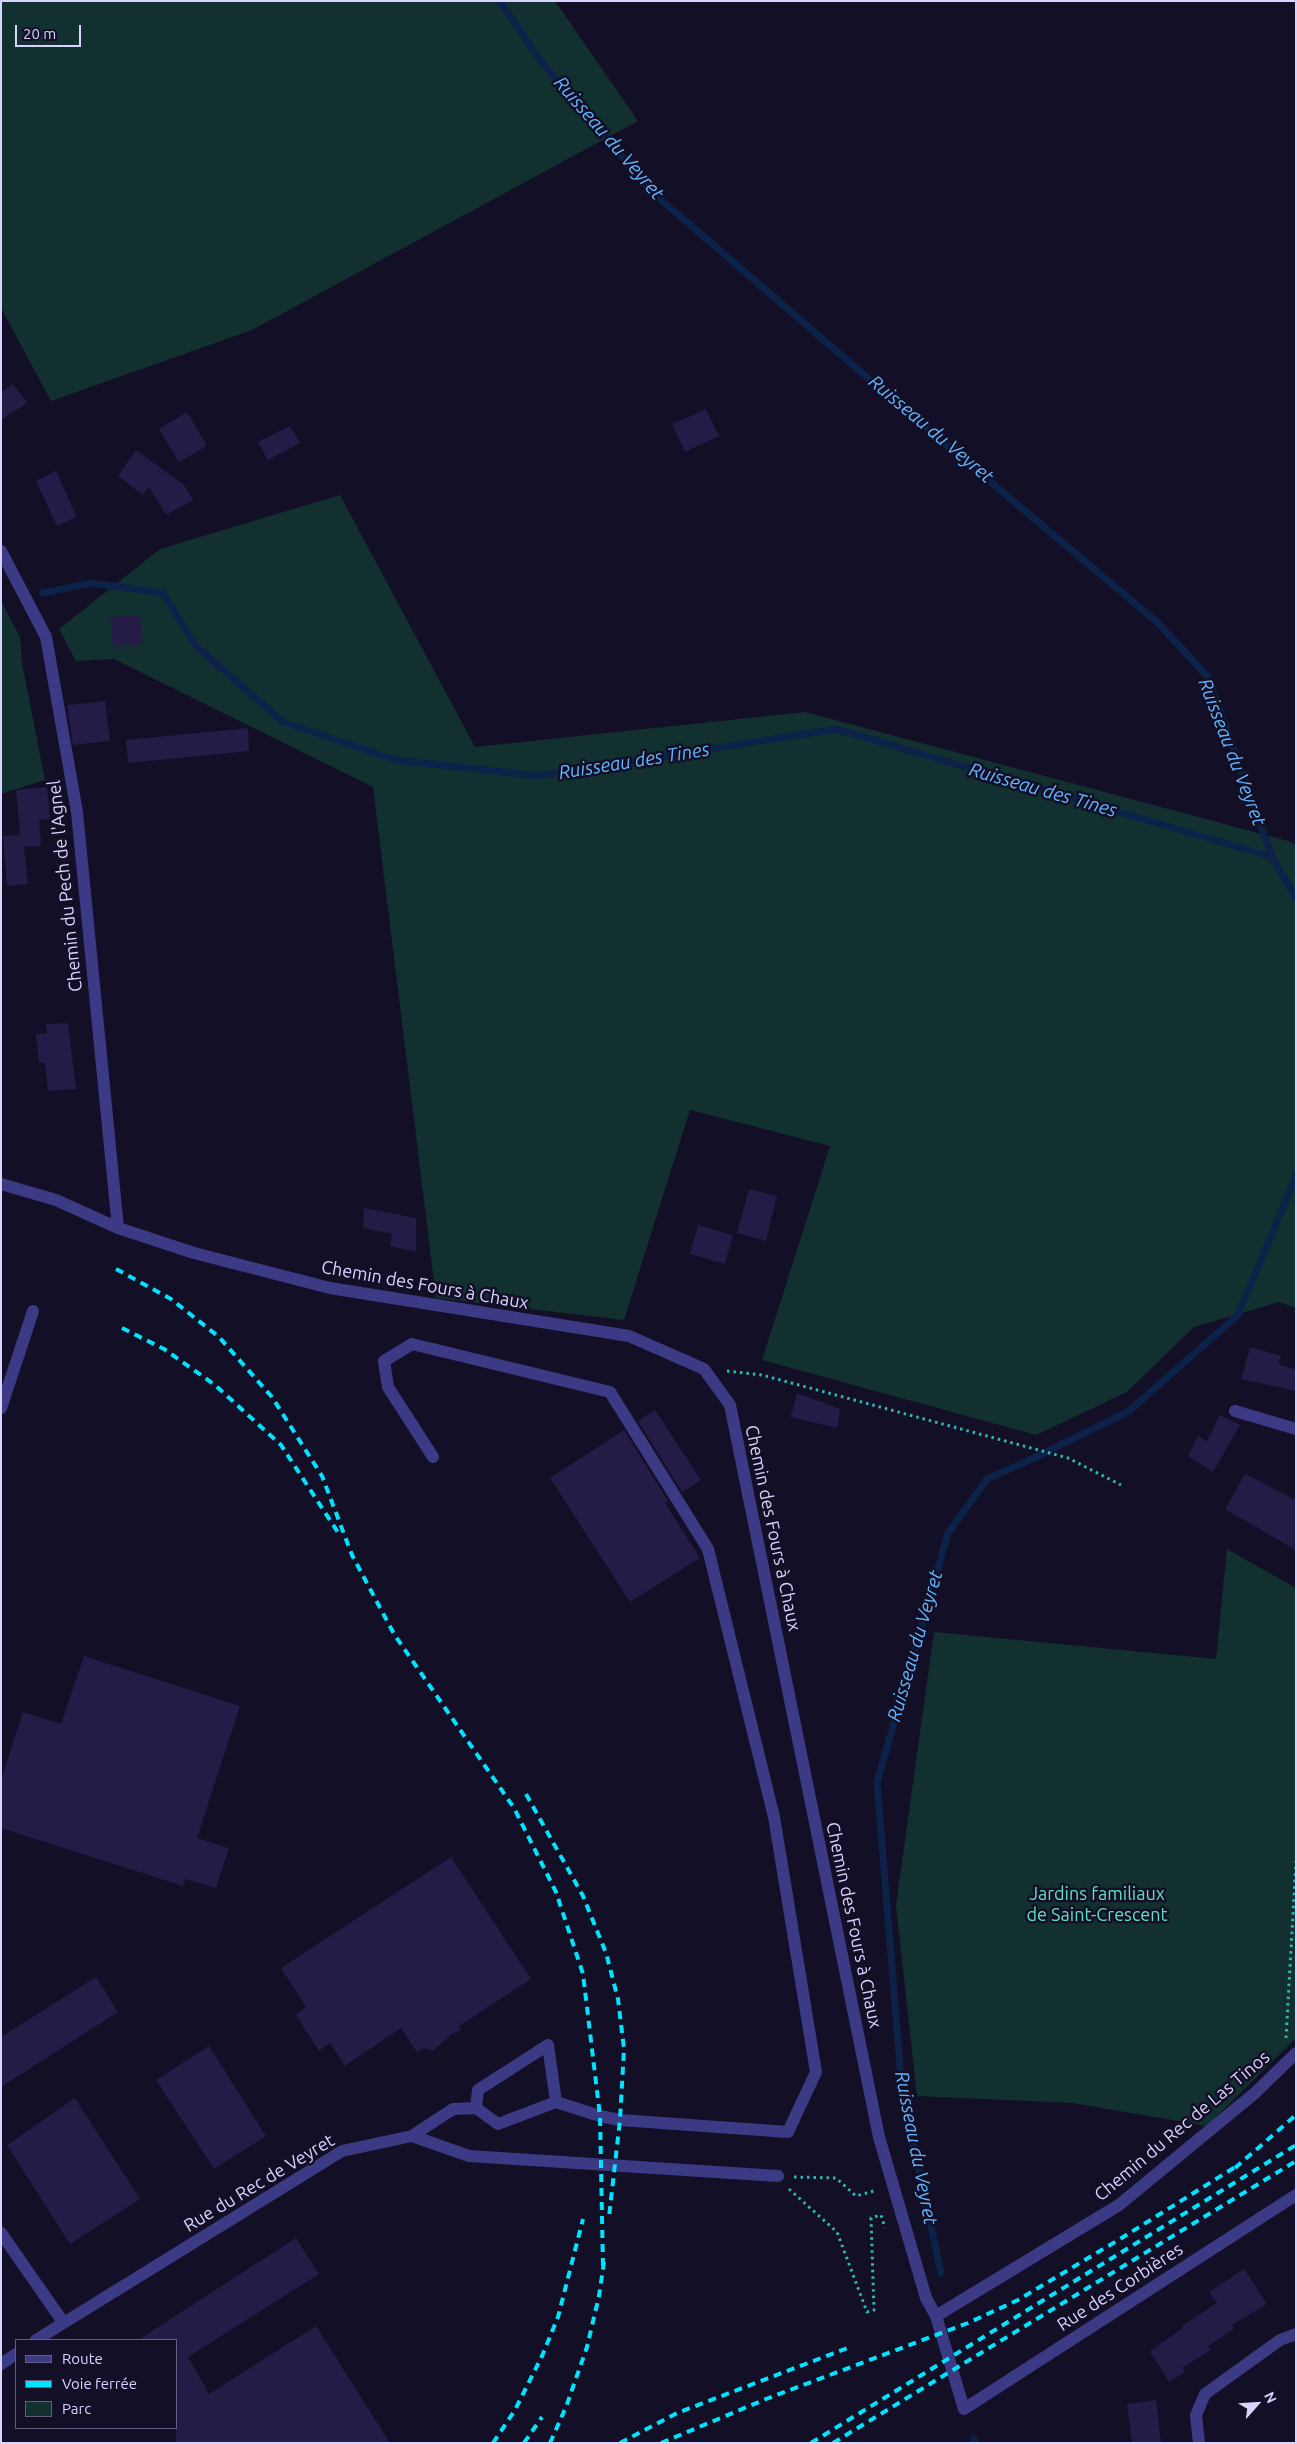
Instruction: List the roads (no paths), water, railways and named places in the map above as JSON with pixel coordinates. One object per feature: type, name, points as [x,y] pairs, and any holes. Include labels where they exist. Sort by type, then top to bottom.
[{"type":"street","name":"Chemin du Pech de l'Agnel","points":[[1,551],[46,637],[75,802],[118,1228]]},
{"type":"street","name":"Chemin des Fours à Chaux","points":[[1,1184],[56,1200],[118,1228],[194,1253],[330,1288],[629,1336],[704,1369],[730,1405],[879,2137],[926,2298],[936,2316],[964,2409]]},
{"type":"street","points":[[1,1408],[33,1311]]},
{"type":"street","points":[[412,2136],[453,2109],[476,2108],[498,2124],[556,2102],[600,2116],[620,2120],[788,2132],[816,2072],[774,1817],[708,1549],[610,1392],[412,1344],[384,1361],[388,1387],[433,1456]]},
{"type":"street","points":[[1235,1411],[1296,1429]]},
{"type":"street","points":[[476,2108],[478,2090],[548,2045],[556,2102]]},
{"type":"street","name":"Chemin du Rec de Las Tinos","points":[[936,2316],[1119,2205],[1255,2093],[1296,2053]]},
{"type":"street","points":[[412,2136],[469,2156],[582,2165],[778,2176]]},
{"type":"street","name":"Rue du Rec de Veyret","points":[[38,2339],[342,2151],[412,2136]]},
{"type":"street","name":"Rue des Corbières","points":[[964,2409],[1296,2195]]},
{"type":"street","points":[[1,2233],[63,2322]]},
{"type":"street","points":[[1199,2443],[1196,2415],[1205,2394],[1280,2340],[1296,2334]]},
{"type":"street","points":[[1,2364],[15,2355]]},
{"type":"waterway","name":"Ruisseau du Veyret","points":[[500,1],[539,59],[652,192],[898,404],[1157,622],[1208,677],[1272,857],[1296,898]]},
{"type":"waterway","name":"Ruisseau des Tines","points":[[43,593],[91,583],[163,593],[196,646],[283,722],[396,760],[539,776],[836,729],[1272,857]]},
{"type":"waterway","name":"Ruisseau du Veyret","points":[[941,2273],[902,2091],[877,1782],[948,1533],[987,1479],[1129,1411],[1238,1315],[1296,1176]]},
{"type":"waterway","name":"Ruisseau du Veyret","points":[[974,2439],[975,2443]]},
{"type":"railway","points":[[116,1269],[171,1299],[219,1337],[272,1397],[322,1476],[352,1555],[394,1634],[514,1808],[556,1892],[583,1974],[600,2116],[603,2268]]},
{"type":"railway","points":[[122,1328],[164,1349],[215,1385],[281,1445],[339,1534]]},
{"type":"railway","points":[[526,1794],[583,1896],[606,1953],[618,1999],[624,2049],[620,2120],[609,2217]]},
{"type":"railway","points":[[1235,2168],[1296,2115]]},
{"type":"railway","points":[[811,2443],[1296,2145]]},
{"type":"railway","points":[[833,2443],[1296,2161]]},
{"type":"railway","points":[[661,2443],[766,2399],[968,2323],[1018,2300],[1240,2164]]},
{"type":"railway","points":[[493,2443],[515,2410],[542,2356],[558,2317],[583,2219]]},
{"type":"railway","points":[[550,2443],[566,2407],[587,2347],[599,2296],[604,2262]]},
{"type":"railway","points":[[620,2443],[677,2413],[850,2347]]},
{"type":"railway","points":[[524,2443],[542,2417]]},
{"type":"park label","name":"Jardins familiaux de Saint-Crescent","points":[[1097,1904]]}]
